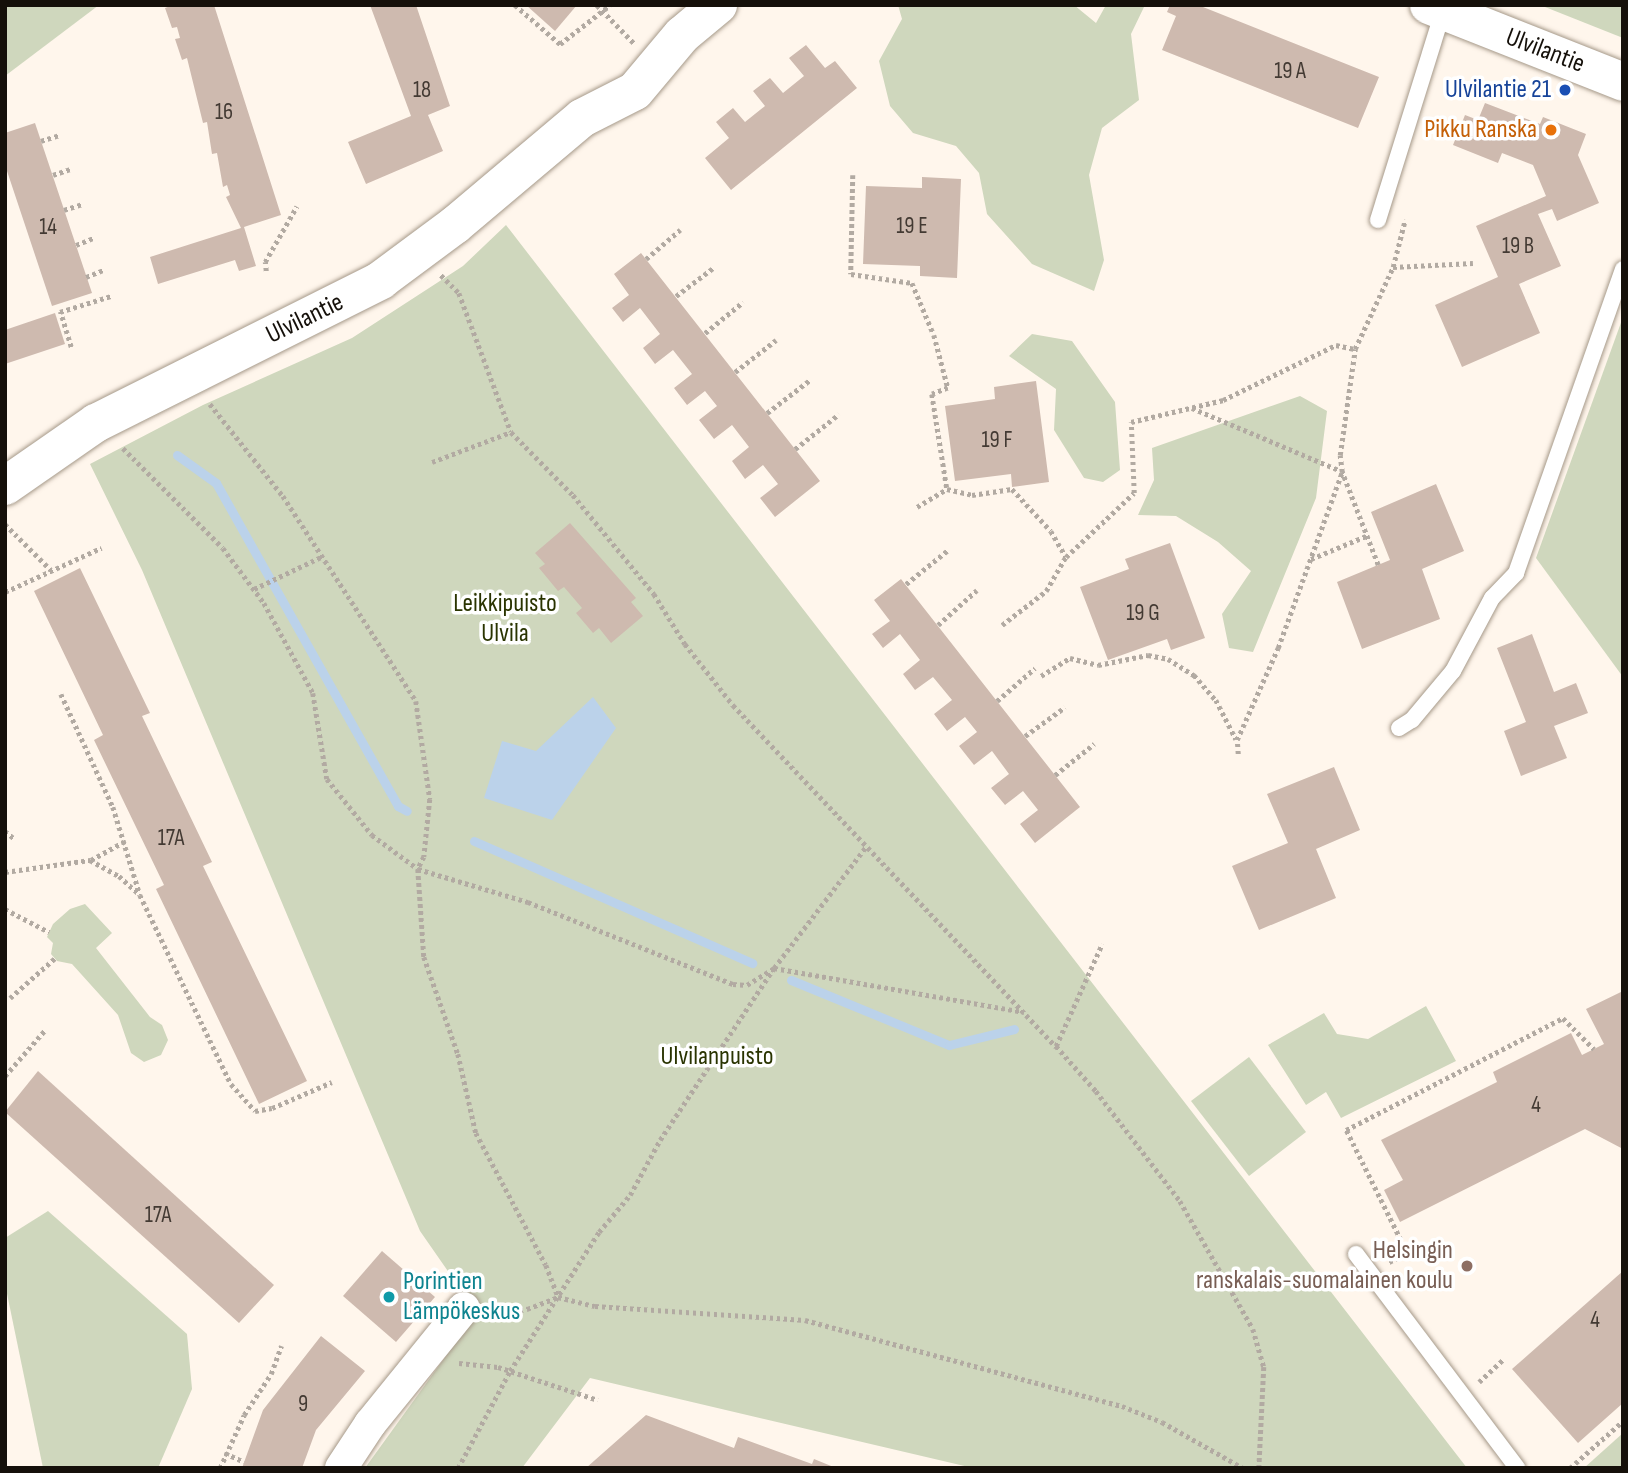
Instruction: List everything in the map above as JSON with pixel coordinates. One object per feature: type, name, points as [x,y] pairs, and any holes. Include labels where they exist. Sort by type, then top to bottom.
[{"type":"street","name":"Ulvilantie","points":[[5,486],[96,424],[381,280],[455,225],[582,118],[635,91],[682,35],[718,5]]},
{"type":"street","name":"Ulvilantie","points":[[1436,8],[1623,82]]},
{"type":"street","points":[[341,1468],[464,1308]]},
{"type":"lane","points":[[1378,220],[1436,8]]},
{"type":"lane","points":[[1399,727],[1412,720],[1452,671],[1492,598],[1516,573],[1623,269]]},
{"type":"lane","points":[[1356,1254],[1517,1468]]},
{"type":"path","points":[[514,5],[560,44],[610,5]]},
{"type":"path","points":[[597,5],[635,43]]},
{"type":"path","points":[[41,141],[60,135]]},
{"type":"path","points":[[52,175],[70,169]]},
{"type":"path","points":[[853,174],[851,274],[912,282],[934,335],[948,388],[932,394],[947,489]]},
{"type":"path","points":[[64,210],[82,204]]},
{"type":"path","points":[[266,271],[265,262],[297,206]]},
{"type":"path","points":[[646,258],[680,230]]},
{"type":"path","points":[[76,245],[93,238]]},
{"type":"path","points":[[1237,740],[1278,648],[1342,472],[1355,349],[1392,267],[1473,263]]},
{"type":"path","points":[[676,296],[713,268]]},
{"type":"path","points":[[86,277],[103,270]]},
{"type":"path","points":[[438,272],[459,293],[511,432],[573,495],[645,583],[733,705],[1056,1046],[1096,1091],[1180,1201],[1253,1329],[1265,1386],[1259,1468]]},
{"type":"path","points":[[71,347],[60,312],[111,296]]},
{"type":"path","points":[[705,333],[743,302]]},
{"type":"path","points":[[735,372],[776,340]]},
{"type":"path","points":[[1002,625],[1046,591],[1066,557],[1134,493],[1131,422],[1223,400],[1336,345],[1355,349]]},
{"type":"path","points":[[767,413],[810,380]]},
{"type":"path","points":[[204,396],[284,496],[416,701],[430,799],[424,857],[418,869],[424,957],[458,1054],[476,1133],[546,1265],[558,1297]]},
{"type":"path","points":[[1192,408],[1342,472],[1378,565]]},
{"type":"path","points":[[795,449],[839,414]]},
{"type":"path","points":[[96,424],[168,489],[254,589],[313,693],[327,779],[372,835],[418,869],[528,902],[733,984],[747,985],[774,968],[1024,1012]]},
{"type":"path","points":[[432,462],[511,432]]},
{"type":"path","points":[[917,507],[947,489],[972,495],[1012,489],[1051,531],[1066,557]]},
{"type":"path","points":[[5,524],[51,570]]},
{"type":"path","points":[[1310,559],[1366,536]]},
{"type":"path","points":[[5,592],[101,548]]},
{"type":"path","points":[[906,584],[948,550]]},
{"type":"path","points":[[254,589],[282,572],[323,556]]},
{"type":"path","points":[[938,625],[977,590]]},
{"type":"path","points":[[1041,676],[1070,658],[1098,665],[1148,655],[1168,659],[1194,675],[1216,700],[1237,740],[1238,754]]},
{"type":"path","points":[[997,701],[1035,668]]},
{"type":"path","points":[[61,694],[113,807],[140,895],[244,1102],[255,1111],[272,1108],[332,1082]]},
{"type":"path","points":[[1025,736],[1065,707]]},
{"type":"path","points":[[1055,775],[1094,744]]},
{"type":"path","points":[[5,831],[15,839]]},
{"type":"path","points":[[5,872],[90,860],[124,842]]},
{"type":"path","points":[[458,1468],[510,1371],[599,1232],[630,1195],[660,1140],[774,968],[866,847]]},
{"type":"path","points":[[90,860],[119,876],[140,895]]},
{"type":"path","points":[[5,909],[49,932]]},
{"type":"path","points":[[1056,1046],[1102,944]]},
{"type":"path","points":[[10,998],[55,958]]},
{"type":"path","points":[[1407,1253],[1346,1130],[1563,1018],[1594,1049]]},
{"type":"path","points":[[5,1076],[46,1029]]},
{"type":"path","points":[[464,1308],[480,1317],[527,1309],[558,1297],[603,1307],[805,1320],[861,1332],[1122,1406],[1162,1422],[1243,1468]]},
{"type":"path","points":[[220,1468],[225,1453],[271,1374],[281,1346]]},
{"type":"path","points":[[424,1358],[510,1371],[598,1400]]},
{"type":"path","points":[[1463,1396],[1504,1359]]},
{"type":"path","points":[[1570,1468],[1623,1421]]},
{"type":"path","points":[[225,1453],[244,1462]]},
{"type":"green space","points":[[5,5],[99,5],[5,76]]},
{"type":"green space","points":[[898,5],[1074,5],[1096,23],[1106,5],[1145,5],[1131,34],[1139,100],[1102,128],[1089,175],[1104,260],[1094,291],[1032,264],[987,214],[979,173],[956,146],[913,133],[890,106],[879,61],[902,19]]},
{"type":"green space","points":[[1540,5],[1623,5],[1623,38]]},
{"type":"green space","name":"Ulvilanpuisto","points":[[506,225],[1467,1468],[973,1468],[590,1378],[522,1468],[365,1468],[477,1313],[420,1231],[142,570],[90,464],[203,405],[352,338],[463,266]]},
{"type":"green space","points":[[1623,317],[1623,677],[1536,558]]},
{"type":"green space","points":[[1032,334],[1072,341],[1115,402],[1120,470],[1103,482],[1084,478],[1054,430],[1056,389],[1009,356]]},
{"type":"green space","points":[[1300,396],[1327,411],[1316,498],[1253,652],[1229,648],[1222,614],[1251,571],[1218,542],[1176,516],[1138,515],[1154,480],[1152,448]]},
{"type":"green space","points":[[85,904],[112,933],[96,948],[150,1017],[162,1025],[168,1040],[161,1055],[144,1062],[131,1053],[118,1015],[72,964],[57,961],[51,954],[53,943],[47,937],[53,924],[70,909]]},
{"type":"green space","points":[[1426,1006],[1456,1061],[1341,1118],[1326,1092],[1306,1105],[1268,1045],[1324,1013],[1337,1034],[1368,1039]]},
{"type":"green space","points":[[1249,1057],[1306,1132],[1249,1176],[1191,1101]]},
{"type":"green space","points":[[48,1211],[187,1334],[192,1389],[158,1468],[43,1468],[5,1284],[5,1238]]},
{"type":"green space","points":[[1623,1433],[1623,1468],[1584,1468]]},
{"type":"water","points":[[593,697],[616,728],[552,820],[484,798],[502,741],[536,751]]},
{"type":"building","points":[[173,5],[214,5],[281,215],[244,227],[256,266],[239,271],[235,260],[158,284],[150,257],[241,228],[226,197],[230,195],[227,185],[223,187],[217,153],[212,154],[207,122],[203,123],[187,58],[182,60],[175,39],[180,38],[177,27],[172,28],[165,8]]},
{"type":"building","points":[[370,5],[416,5],[450,106],[428,115],[443,151],[366,184],[348,142],[411,116]]},
{"type":"building","points":[[526,5],[577,5],[555,31]]},
{"type":"building","points":[[1170,5],[1198,5],[1379,77],[1358,128],[1162,50],[1176,16],[1167,12]]},
{"type":"building","points":[[806,45],[825,68],[835,61],[857,88],[731,190],[705,158],[729,138],[716,122],[733,108],[745,122],[765,106],[753,91],[770,78],[783,93],[804,76],[789,58]]},
{"type":"building","points":[[1485,103],[1540,124],[1543,117],[1586,134],[1578,155],[1599,203],[1557,221],[1552,209],[1538,214],[1561,266],[1519,284],[1540,333],[1462,367],[1435,305],[1498,277],[1476,226],[1546,196],[1533,165],[1502,153],[1498,163],[1453,145],[1465,115],[1478,120]]},
{"type":"building","points":[[35,123],[92,293],[52,306],[5,165],[5,133]]},
{"type":"building","points":[[922,177],[961,179],[957,278],[920,276],[920,266],[863,264],[866,186],[922,188]]},
{"type":"building","points":[[641,253],[820,481],[775,517],[760,498],[778,484],[763,465],[745,479],[732,461],[749,447],[732,425],[714,439],[699,420],[717,406],[705,391],[687,405],[674,388],[692,374],[673,350],[655,364],[643,348],[660,334],[640,308],[623,322],[612,308],[629,295],[614,274]]},
{"type":"building","points":[[55,313],[65,344],[5,364],[5,330]]},
{"type":"building","points":[[1036,381],[1049,482],[1012,487],[1011,474],[955,481],[945,406],[995,399],[994,387]]},
{"type":"building","points":[[1436,484],[1464,551],[1422,569],[1440,619],[1362,649],[1337,582],[1390,560],[1371,512]]},
{"type":"building","points":[[570,523],[636,598],[631,602],[643,616],[611,643],[599,628],[593,633],[576,613],[582,608],[564,587],[558,591],[539,568],[545,564],[535,553]]},
{"type":"building","points":[[1170,543],[1205,638],[1171,650],[1167,639],[1108,660],[1080,587],[1129,569],[1125,559]]},
{"type":"building","points":[[80,568],[150,713],[142,716],[212,862],[203,866],[307,1081],[259,1104],[156,889],[164,885],[94,740],[103,735],[34,591]]},
{"type":"building","points":[[901,579],[1080,807],[1035,843],[1020,824],[1038,810],[1023,791],[1005,805],[991,788],[1009,774],[992,751],[974,765],[959,746],[977,732],[965,717],[947,731],[934,714],[952,700],[933,677],[915,690],[903,674],[920,660],[900,634],[883,648],[872,634],[890,621],[874,600]]},
{"type":"building","points":[[1532,634],[1554,692],[1576,683],[1588,713],[1554,726],[1567,758],[1521,776],[1504,731],[1526,722],[1497,648]]},
{"type":"building","points":[[1334,767],[1360,830],[1316,849],[1336,898],[1259,930],[1232,866],[1288,843],[1267,794]]},
{"type":"building","points":[[1623,991],[1623,1149],[1585,1129],[1400,1222],[1384,1190],[1403,1180],[1381,1140],[1497,1082],[1493,1072],[1571,1033],[1582,1055],[1604,1044],[1586,1009]]},
{"type":"building","points":[[38,1071],[274,1285],[239,1323],[5,1112]]},
{"type":"building","name":"Porintien Lämpökeskus","points":[[382,1251],[435,1297],[396,1342],[343,1296]]},
{"type":"building","points":[[1623,1271],[1623,1403],[1578,1443],[1512,1369]]},
{"type":"building","points":[[321,1336],[365,1371],[316,1430],[302,1468],[242,1468],[263,1410]]},
{"type":"building","points":[[646,1415],[734,1448],[738,1437],[812,1464],[814,1459],[836,1468],[586,1468]]},
{"type":"waterway","points":[[177,455],[216,483],[398,806],[407,811]]},
{"type":"waterway","points":[[474,841],[752,963]]},
{"type":"waterway","points":[[791,980],[949,1045],[1014,1029]]},
{"type":"place","name":"Ulvilantie 21","points":[[1565,90]]},
{"type":"place","name":"Pikku Ranska","points":[[1551,130]]},
{"type":"place","name":"Helsingin ranskalais-suomalainen koulu","points":[[1467,1266]]},
{"type":"place","name":"Porintien Lämpökeskus","points":[[389,1297]]},
{"type":"park label","name":"Leikkipuisto Ulvila","points":[[505,619]]}]
